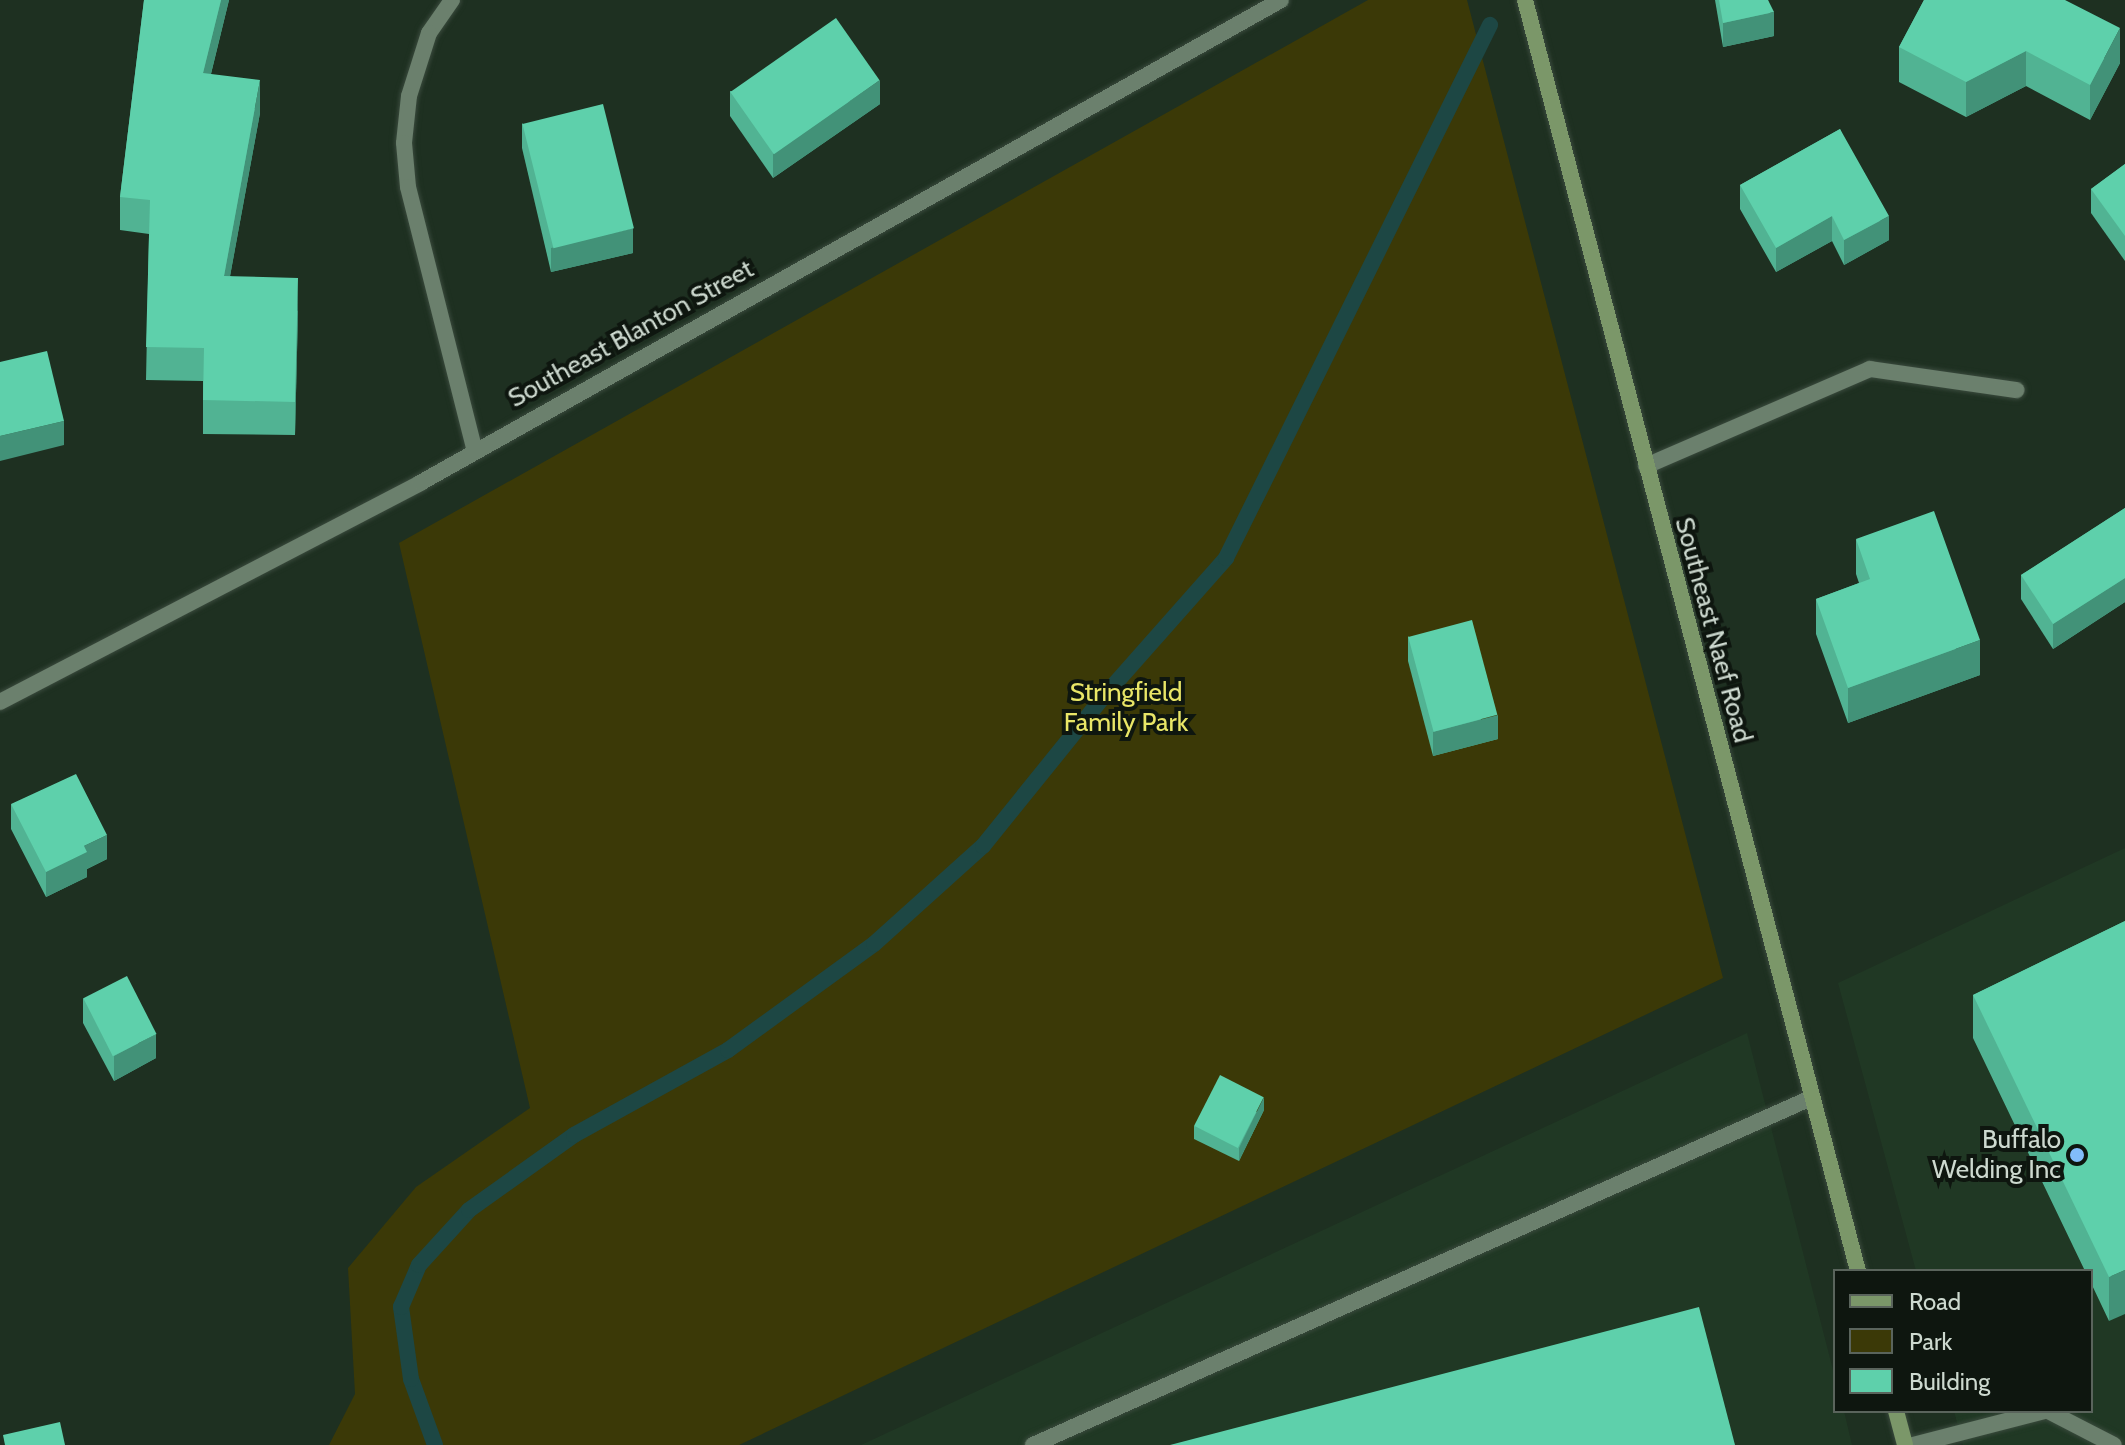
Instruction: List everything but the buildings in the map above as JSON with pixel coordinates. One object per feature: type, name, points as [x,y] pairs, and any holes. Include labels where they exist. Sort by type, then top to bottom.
[{"type":"street","points":[[452,0],[429,33],[409,96],[404,143],[408,187],[474,448]]},
{"type":"street","name":"Southeast Blanton Street","points":[[0,702],[420,483],[474,448],[1281,0]]},
{"type":"street","name":"Southeast Naef Road","points":[[1525,0],[1857,1269]]},
{"type":"street","points":[[1646,466],[1870,369],[2016,390]]},
{"type":"street","points":[[1033,1445],[1811,1098]]},
{"type":"street","points":[[1897,1413],[1905,1445]]},
{"type":"street","points":[[1913,1445],[2038,1413]]},
{"type":"street","points":[[2050,1413],[2114,1445]]},
{"type":"shaded area","points":[[2125,848],[2125,1445],[1963,1445],[1955,1413],[2093,1413],[2093,1269],[1915,1269],[1838,983]]},
{"type":"shaded area","points":[[1747,1033],[1833,1370],[1833,1413],[1844,1413],[1852,1445],[861,1445]]},
{"type":"green space","name":"Stringfield Family Park","points":[[1368,0],[1467,0],[1723,978],[739,1445],[329,1445],[355,1394],[348,1268],[416,1187],[530,1108],[399,543]]},
{"type":"waterway","points":[[435,1445],[411,1379],[401,1307],[419,1265],[469,1210],[574,1135],[728,1050],[874,944],[983,846],[1105,695],[1226,558],[1490,25]]},
{"type":"place","name":"Buffalo Welding Inc","points":[[2077,1155]]}]
